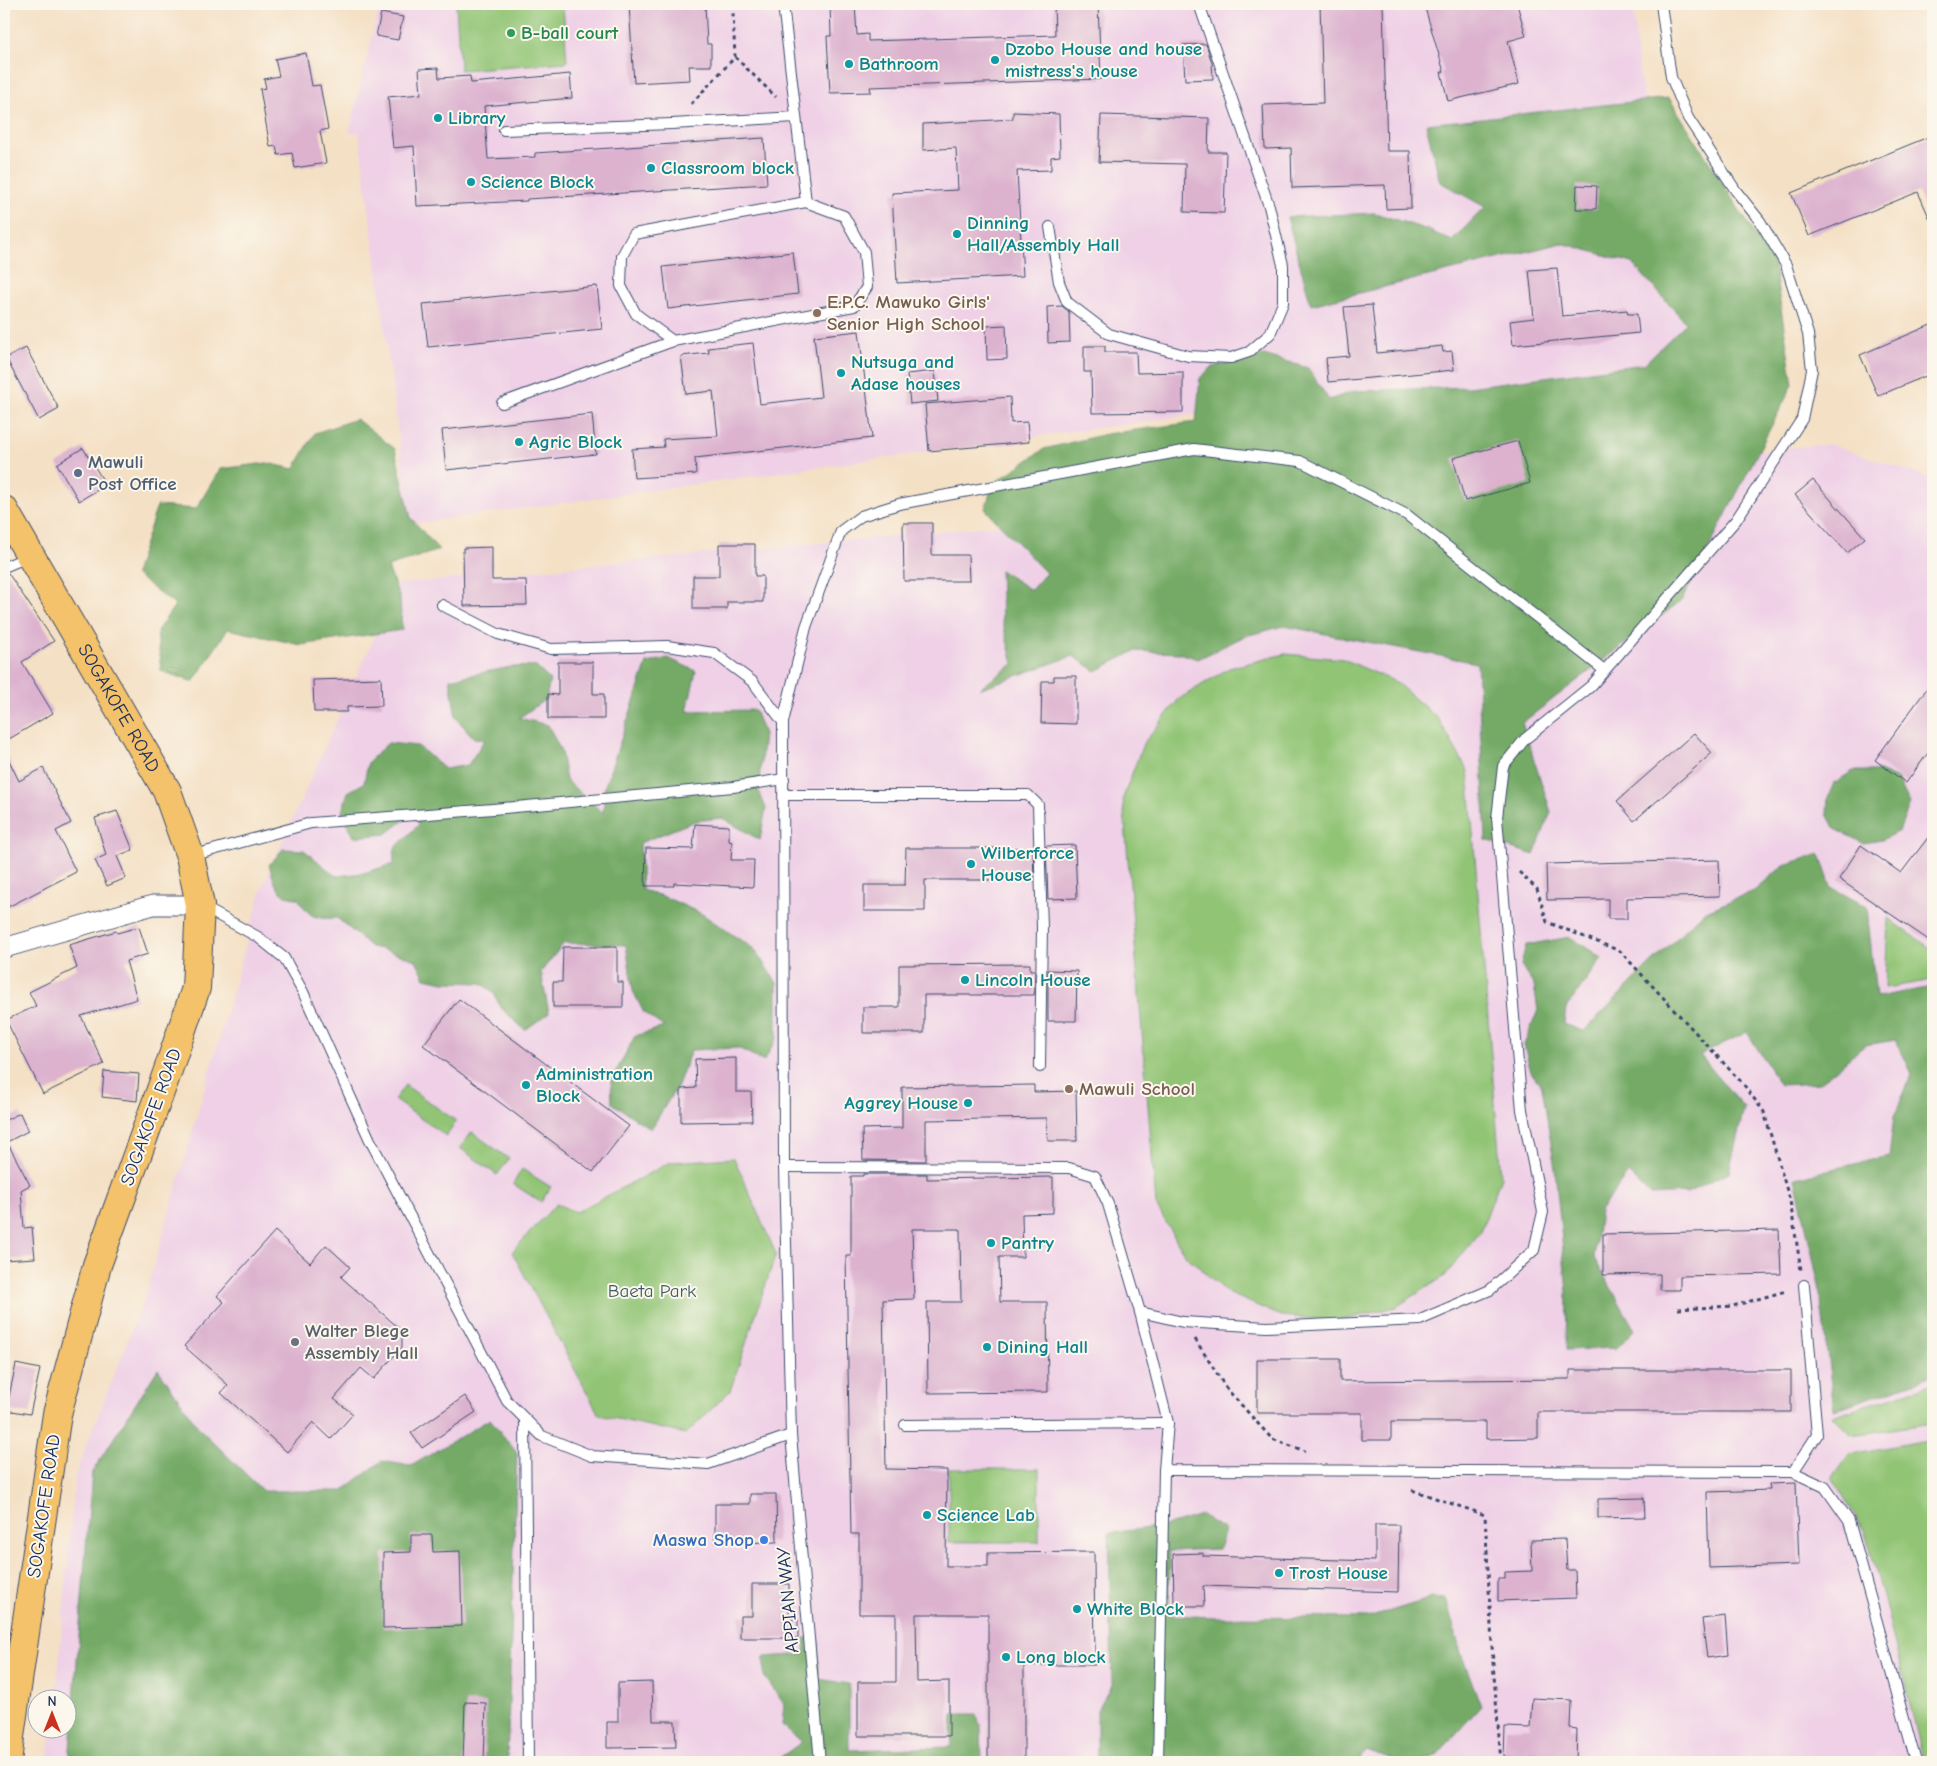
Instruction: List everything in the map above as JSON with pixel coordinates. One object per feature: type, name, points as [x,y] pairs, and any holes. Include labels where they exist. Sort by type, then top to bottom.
[{"type":"main road","name":"SOGAKOFE ROAD","points":[[4,510],[166,791],[190,856],[200,906],[196,988],[148,1128],[97,1265],[57,1414],[7,1728],[7,1762]]},
{"type":"street","points":[[4,948],[153,905],[200,906]]},
{"type":"lane","points":[[783,4],[806,202]]},
{"type":"lane","points":[[1050,227],[1059,282],[1067,302],[1109,334],[1188,356],[1231,358],[1249,352],[1270,334],[1283,303],[1283,265],[1269,206],[1199,4]]},
{"type":"lane","points":[[1140,1312],[1183,1322],[1267,1327],[1420,1320],[1490,1290],[1534,1250],[1543,1212],[1522,1110],[1497,818],[1503,766],[1525,739],[1591,686],[1736,520],[1802,419],[1812,370],[1808,334],[1786,265],[1760,220],[1736,191],[1688,118],[1671,77],[1661,4]]},
{"type":"lane","points":[[504,130],[796,117]]},
{"type":"lane","points":[[502,403],[673,341],[854,306],[867,287],[864,252],[844,216],[806,202],[634,234],[622,256],[621,286],[636,314],[673,341]]},
{"type":"lane","name":"APPIAN WAY","points":[[820,1762],[791,1435],[784,1167],[783,722],[806,626],[841,531],[861,516],[899,504],[1194,448],[1300,460],[1407,515],[1604,670]]},
{"type":"lane","points":[[4,567],[30,556]]},
{"type":"lane","points":[[442,605],[498,634],[551,649],[667,646],[714,653],[753,682],[783,722]]},
{"type":"lane","points":[[190,856],[311,823],[493,809],[733,787],[784,779]]},
{"type":"lane","points":[[784,795],[1028,794],[1038,805],[1040,827],[1042,927],[1040,1067]]},
{"type":"lane","points":[[200,906],[258,936],[284,958],[303,992],[370,1140],[507,1401],[542,1436],[592,1456],[708,1464],[791,1435]]},
{"type":"lane","points":[[784,1167],[1069,1168],[1095,1176],[1108,1204],[1140,1312],[1168,1423],[1164,1470],[1158,1762]]},
{"type":"lane","points":[[1793,1472],[1817,1435],[1804,1285]]},
{"type":"lane","points":[[525,1419],[528,1762]]},
{"type":"lane","points":[[905,1425],[1168,1423]]},
{"type":"lane","points":[[1164,1470],[1793,1472],[1825,1486],[1849,1521],[1916,1762]]},
{"type":"path","points":[[733,13],[735,58],[796,117]]},
{"type":"path","points":[[672,124],[735,58]]},
{"type":"path","points":[[1500,854],[1537,889],[1547,922],[1620,951],[1744,1085],[1764,1112],[1790,1201],[1804,1285],[1733,1306],[1678,1309]]},
{"type":"path","points":[[1183,1322],[1226,1388],[1272,1438],[1308,1453]]},
{"type":"path","points":[[1410,1489],[1485,1515],[1493,1663],[1502,1762]]},
{"type":"shaded area","name":"E.P.C. Mawuko Girls' Senior High School","points":[[380,4],[1633,4],[1637,58],[1643,95],[1723,216],[1716,284],[1667,372],[1317,422],[1241,408],[410,524],[359,132],[349,133]]},
{"type":"shaded area","name":"Mawuli School","points":[[1829,444],[1933,479],[1933,1762],[48,1762],[51,1738],[78,1738],[78,1688],[57,1688],[75,1475],[146,1293],[263,885],[398,584]]},
{"type":"green space","name":"B-ball court","points":[[456,4],[563,4],[567,62],[460,70]]},
{"type":"green space","points":[[1669,98],[1774,265],[1793,384],[1682,600],[1522,723],[1551,812],[1534,855],[1486,840],[1477,663],[1284,626],[1245,636],[1198,659],[1179,653],[1135,651],[1096,671],[1073,656],[979,689],[1013,664],[1002,620],[1000,570],[1031,590],[1046,573],[985,509],[993,484],[1044,449],[1106,434],[1196,422],[1200,378],[1212,367],[1264,355],[1308,368],[1329,400],[1355,391],[1468,387],[1644,364],[1686,323],[1632,263],[1562,243],[1311,305],[1287,217],[1375,213],[1428,230],[1452,241],[1485,207],[1440,182],[1426,124]]},
{"type":"green space","points":[[356,419],[395,449],[411,518],[439,550],[388,567],[400,599],[402,630],[301,645],[228,629],[193,682],[161,671],[157,631],[175,605],[135,574],[157,506],[196,509],[220,469],[267,463],[294,469],[315,433]]},
{"type":"green space","points":[[1285,654],[1343,659],[1396,682],[1439,720],[1468,771],[1501,1177],[1481,1231],[1445,1276],[1396,1307],[1339,1321],[1281,1316],[1228,1293],[1185,1255],[1156,1205],[1123,798],[1143,744],[1179,699],[1229,668]]},
{"type":"green space","points":[[668,658],[696,671],[687,711],[755,710],[764,734],[758,790],[766,808],[760,840],[722,818],[695,821],[640,843],[642,890],[665,897],[702,914],[754,949],[777,983],[777,1038],[764,1061],[738,1048],[691,1050],[678,1085],[651,1129],[612,1103],[611,1081],[635,1036],[664,1027],[644,1013],[633,991],[626,945],[564,943],[541,972],[549,1013],[525,1030],[501,1008],[493,992],[481,983],[444,982],[425,978],[416,960],[371,947],[337,918],[313,916],[306,910],[298,898],[281,892],[275,883],[269,865],[283,849],[304,850],[336,876],[364,873],[393,864],[395,848],[419,824],[411,815],[386,834],[354,837],[342,812],[348,792],[364,783],[368,762],[388,743],[418,746],[445,769],[468,765],[485,739],[474,738],[456,718],[450,679],[511,667],[535,666],[550,680],[546,699],[519,718],[548,725],[561,751],[566,780],[603,813],[605,786],[647,663]]},
{"type":"green space","points":[[1853,771],[1879,771],[1898,779],[1910,804],[1899,831],[1882,840],[1863,843],[1835,829],[1827,814],[1828,797],[1834,783]]},
{"type":"green space","points":[[1820,854],[1831,887],[1867,907],[1876,997],[1933,987],[1933,1375],[1834,1410],[1819,1285],[1795,1178],[1889,1156],[1894,1117],[1912,1074],[1896,1040],[1865,1045],[1820,1083],[1780,1085],[1747,1032],[1700,1055],[1744,1108],[1729,1172],[1687,1193],[1650,1195],[1628,1173],[1600,1211],[1594,1258],[1635,1330],[1617,1348],[1566,1350],[1567,1292],[1555,1169],[1542,1087],[1531,1072],[1524,1045],[1538,1010],[1534,986],[1521,965],[1526,945],[1570,937],[1602,958],[1566,1008],[1564,1024],[1584,1031],[1704,912],[1754,891],[1784,865]]},
{"type":"green space","points":[[1888,918],[1933,950],[1933,980],[1885,988]]},
{"type":"green space","points":[[405,1085],[456,1121],[446,1136],[394,1100]]},
{"type":"green space","points":[[472,1132],[509,1159],[497,1175],[460,1148]]},
{"type":"green space","name":"Baeta Park","points":[[734,1158],[776,1254],[730,1391],[686,1434],[599,1415],[512,1252],[556,1204],[576,1212],[671,1162]]},
{"type":"green space","points":[[522,1169],[551,1187],[541,1202],[513,1184]]},
{"type":"green space","points":[[158,1369],[198,1427],[263,1491],[342,1491],[382,1461],[411,1466],[490,1419],[517,1453],[507,1762],[69,1762],[71,1738],[78,1738],[78,1688],[75,1688],[92,1472]]},
{"type":"green space","points":[[1933,1383],[1933,1423],[1851,1435],[1832,1416]]},
{"type":"green space","points":[[1933,1439],[1933,1762],[1924,1762],[1865,1532],[1832,1479],[1850,1454]]},
{"type":"green space","points":[[949,1469],[1039,1469],[1039,1542],[949,1542]]},
{"type":"green space","points":[[1201,1515],[1225,1530],[1219,1549],[1170,1551],[1169,1615],[1368,1618],[1432,1598],[1446,1599],[1461,1653],[1481,1706],[1436,1756],[1418,1762],[1402,1762],[1365,1750],[1358,1762],[1097,1762],[1097,1710],[1112,1685],[1109,1533],[1165,1526]]},
{"type":"green space","points":[[804,1638],[818,1638],[819,1679],[849,1684],[849,1750],[951,1747],[953,1714],[976,1714],[981,1727],[982,1762],[776,1762],[802,1742],[782,1725],[784,1704],[764,1676],[764,1657],[805,1654]]},
{"type":"building","points":[[629,4],[705,4],[707,44],[711,44],[711,66],[689,66],[690,80],[634,83]]},
{"type":"building","name":"Dzobo House and house mistress's house","points":[[830,4],[855,4],[857,35],[868,34],[868,41],[1055,35],[1054,4],[1098,4],[1101,79],[870,87],[871,92],[830,93],[827,36],[831,36]]},
{"type":"building","points":[[1320,4],[1383,4],[1387,151],[1410,151],[1411,208],[1386,209],[1385,185],[1292,188],[1291,148],[1265,149],[1263,105],[1323,103]]},
{"type":"building","points":[[1439,4],[1517,4],[1526,36],[1508,41],[1519,84],[1448,101],[1441,72],[1444,72],[1425,8]]},
{"type":"building","points":[[381,13],[403,17],[398,40],[376,36]]},
{"type":"building","points":[[1206,44],[1212,63],[1213,79],[1185,80],[1183,45]]},
{"type":"building","points":[[306,53],[312,86],[320,85],[328,129],[320,131],[326,163],[295,168],[292,153],[278,155],[276,146],[270,147],[260,89],[266,88],[264,79],[279,76],[275,59]]},
{"type":"building","points":[[438,68],[439,78],[470,76],[471,83],[570,74],[572,98],[484,106],[488,159],[535,157],[535,153],[764,138],[767,184],[527,199],[527,201],[417,206],[414,146],[393,148],[388,97],[421,94],[419,69]]},
{"type":"building","name":"Dinning Hall/Assembly Hall","points":[[1013,112],[1059,114],[1060,156],[1051,157],[1051,170],[1017,171],[1023,276],[897,283],[892,193],[958,190],[956,148],[923,150],[923,124],[1013,119]]},
{"type":"building","points":[[1101,115],[1209,118],[1208,152],[1226,152],[1224,213],[1184,212],[1185,164],[1099,162]]},
{"type":"building","points":[[1933,135],[1933,226],[1918,192],[1809,236],[1791,193]]},
{"type":"building","points":[[1577,185],[1597,186],[1596,209],[1576,209]]},
{"type":"building","points":[[793,252],[798,294],[668,309],[663,267]]},
{"type":"building","points":[[1557,268],[1562,316],[1627,310],[1628,314],[1637,314],[1639,333],[1513,345],[1510,321],[1534,318],[1529,270]]},
{"type":"building","points":[[597,286],[602,329],[428,347],[423,304]]},
{"type":"building","points":[[1372,305],[1377,353],[1442,346],[1443,352],[1452,351],[1454,370],[1328,382],[1326,358],[1349,356],[1344,307]]},
{"type":"building","points":[[1062,306],[1069,312],[1070,342],[1048,343],[1047,307]]},
{"type":"building","points":[[1933,324],[1933,373],[1878,396],[1860,355]]},
{"type":"building","points":[[1006,325],[1007,359],[987,360],[986,326]]},
{"type":"building","name":"Nutsuga and Adase houses","points":[[859,331],[872,438],[695,458],[696,474],[634,478],[632,449],[664,447],[663,439],[718,436],[713,391],[686,394],[681,356],[709,353],[708,348],[753,343],[760,404],[821,397],[814,336]]},
{"type":"building","points":[[1084,346],[1105,346],[1105,352],[1136,352],[1137,373],[1183,372],[1183,412],[1092,413],[1091,372],[1084,372]]},
{"type":"building","points":[[26,348],[59,409],[39,420],[6,358]]},
{"type":"building","points":[[935,371],[938,401],[910,404],[907,374]]},
{"type":"building","points":[[1010,397],[1011,423],[1027,422],[1029,442],[929,451],[925,404]]},
{"type":"building","name":"Agric Block","points":[[592,414],[596,454],[446,470],[442,430]]},
{"type":"building","points":[[1518,441],[1530,483],[1465,501],[1453,458]]},
{"type":"building","points":[[83,448],[106,485],[79,501],[57,464]]},
{"type":"building","points":[[1813,480],[1865,538],[1847,553],[1795,495]]},
{"type":"building","points":[[903,523],[932,523],[932,555],[968,555],[969,581],[904,581]]},
{"type":"building","points":[[719,544],[755,544],[755,576],[763,576],[763,602],[727,602],[727,609],[693,609],[693,576],[719,576]]},
{"type":"building","points":[[492,547],[492,580],[526,580],[527,605],[464,606],[463,548]]},
{"type":"building","points":[[8,573],[54,641],[22,662],[53,713],[4,742],[4,574]]},
{"type":"building","points":[[558,662],[593,662],[593,694],[604,694],[604,719],[548,719],[548,694],[558,695]]},
{"type":"building","points":[[1054,676],[1076,676],[1076,724],[1041,723],[1042,681],[1054,681]]},
{"type":"building","points":[[381,678],[382,706],[347,707],[347,712],[314,712],[313,680]]},
{"type":"building","points":[[1933,680],[1933,746],[1906,783],[1875,760]]},
{"type":"building","points":[[1694,733],[1712,753],[1634,821],[1617,801]]},
{"type":"building","points":[[4,750],[19,781],[43,768],[71,823],[56,831],[76,872],[4,909]]},
{"type":"building","points":[[117,811],[133,850],[117,856],[126,878],[107,886],[95,860],[106,855],[95,818]]},
{"type":"building","points":[[695,824],[729,826],[729,841],[732,842],[731,860],[754,860],[753,887],[674,883],[674,886],[645,886],[646,848],[693,849]]},
{"type":"building","points":[[1933,831],[1933,943],[1839,879],[1861,845],[1901,873]]},
{"type":"building","points":[[1075,845],[1077,898],[1048,899],[1046,846]]},
{"type":"building","name":"Wilberforce House","points":[[906,848],[1033,848],[1034,880],[925,880],[925,911],[864,911],[864,885],[905,885]]},
{"type":"building","points":[[1719,860],[1720,896],[1627,898],[1627,919],[1608,919],[1608,899],[1547,900],[1546,864]]},
{"type":"building","points":[[139,927],[148,954],[126,961],[137,999],[81,1016],[104,1064],[43,1094],[6,1020],[36,1006],[29,992],[77,968],[69,945],[116,931],[117,933]]},
{"type":"building","points":[[563,947],[617,947],[617,982],[623,982],[623,1007],[553,1007],[553,982],[562,982]]},
{"type":"building","name":"Lincoln House","points":[[1030,964],[1030,970],[1035,970],[1034,995],[924,995],[924,1033],[863,1033],[863,1007],[899,1007],[899,965]]},
{"type":"building","points":[[1048,970],[1077,971],[1076,1021],[1048,1021]]},
{"type":"building","name":"Administration Block","points":[[459,999],[629,1126],[593,1172],[423,1045]]},
{"type":"building","points":[[736,1058],[736,1092],[751,1092],[752,1121],[681,1122],[681,1089],[696,1088],[695,1059]]},
{"type":"building","points":[[104,1071],[139,1074],[137,1101],[102,1097]]},
{"type":"building","points":[[1034,1085],[1034,1092],[1076,1091],[1077,1141],[1048,1141],[1047,1118],[926,1120],[926,1161],[863,1160],[862,1129],[902,1128],[902,1087]]},
{"type":"building","points":[[20,1113],[28,1131],[7,1142],[30,1185],[21,1190],[24,1228],[32,1227],[35,1258],[4,1260],[4,1121]]},
{"type":"building","points":[[863,1174],[927,1174],[927,1179],[1053,1177],[1053,1213],[1022,1214],[1023,1257],[999,1257],[1000,1302],[1047,1302],[1048,1392],[928,1393],[927,1302],[961,1302],[960,1229],[912,1229],[914,1299],[883,1300],[886,1469],[947,1470],[946,1566],[988,1566],[988,1553],[1094,1552],[1095,1665],[1024,1665],[1024,1762],[988,1762],[988,1614],[916,1614],[917,1682],[949,1681],[949,1736],[858,1736],[858,1682],[896,1682],[896,1614],[859,1614],[859,1534],[851,1534],[846,1256],[851,1256],[851,1176],[863,1176]]},
{"type":"building","points":[[1779,1230],[1781,1274],[1680,1276],[1680,1290],[1660,1290],[1660,1274],[1603,1275],[1603,1234]]},
{"type":"building","name":"Walter Blege Assembly Hall","points":[[275,1231],[310,1263],[326,1245],[350,1267],[341,1277],[400,1329],[402,1338],[402,1347],[374,1379],[361,1368],[334,1399],[353,1414],[331,1439],[313,1422],[287,1452],[221,1393],[228,1385],[184,1346],[224,1302],[217,1296]]},
{"type":"building","points":[[1257,1359],[1340,1359],[1340,1381],[1570,1379],[1570,1370],[1791,1370],[1791,1412],[1538,1412],[1538,1438],[1486,1439],[1486,1422],[1391,1422],[1391,1440],[1362,1440],[1362,1413],[1257,1413]]},
{"type":"building","points":[[16,1364],[40,1369],[30,1414],[6,1410]]},
{"type":"building","points":[[465,1396],[476,1412],[422,1448],[411,1433]]},
{"type":"building","points":[[1796,1483],[1799,1565],[1709,1568],[1707,1492],[1770,1490],[1769,1484]]},
{"type":"building","points":[[750,1494],[776,1494],[777,1542],[715,1543],[715,1504],[750,1504]]},
{"type":"building","points":[[1644,1498],[1645,1517],[1598,1518],[1598,1499]]},
{"type":"building","points":[[1375,1525],[1399,1525],[1398,1592],[1203,1586],[1204,1606],[1174,1606],[1173,1554],[1203,1553],[1203,1556],[1375,1561]]},
{"type":"building","points":[[411,1535],[432,1535],[433,1552],[460,1551],[462,1626],[383,1628],[383,1553],[411,1552]]},
{"type":"building","points":[[1565,1539],[1567,1570],[1575,1570],[1576,1598],[1498,1601],[1498,1579],[1505,1579],[1505,1572],[1532,1571],[1531,1540]]},
{"type":"building","points":[[752,1584],[789,1584],[789,1619],[798,1619],[798,1638],[740,1638],[740,1616],[752,1616]]},
{"type":"building","points":[[1725,1616],[1728,1655],[1707,1658],[1702,1619]]},
{"type":"building","points":[[652,1682],[653,1721],[675,1721],[676,1747],[607,1748],[607,1722],[618,1722],[618,1683]]},
{"type":"building","points":[[1532,1698],[1571,1700],[1570,1728],[1577,1729],[1576,1761],[1504,1758],[1505,1727],[1530,1728]]},
{"type":"building","points":[[465,1702],[486,1703],[484,1762],[463,1762]]},
{"type":"place","name":"B-ball court","points":[[511,33]]},
{"type":"place","name":"Dzobo House and house mistress's house","points":[[995,60]]},
{"type":"place","name":"Bathroom","points":[[849,64]]},
{"type":"place","name":"Library","points":[[438,118]]},
{"type":"place","name":"Classroom block","points":[[651,168]]},
{"type":"place","name":"Science Block","points":[[471,182]]},
{"type":"place","name":"Dinning Hall/Assembly Hall","points":[[957,234]]},
{"type":"place","name":"E.P.C. Mawuko Girls' Senior High School","points":[[817,313]]},
{"type":"place","name":"Nutsuga and Adase houses","points":[[841,373]]},
{"type":"place","name":"Agric Block","points":[[519,442]]},
{"type":"place","name":"Mawuli Post Office","points":[[78,473]]},
{"type":"place","name":"Wilberforce House","points":[[971,864]]},
{"type":"place","name":"Lincoln House","points":[[965,980]]},
{"type":"place","name":"Administration Block","points":[[526,1085]]},
{"type":"place","name":"Mawuli School","points":[[1069,1089]]},
{"type":"place","name":"Aggrey House","points":[[968,1103]]},
{"type":"place","name":"Pantry","points":[[991,1243]]},
{"type":"place","name":"Walter Blege Assembly Hall","points":[[295,1342]]},
{"type":"place","name":"Dining Hall","points":[[987,1347]]},
{"type":"place","name":"Science Lab","points":[[927,1515]]},
{"type":"place","name":"Maswa Shop","points":[[764,1540]]},
{"type":"place","name":"Trost House","points":[[1279,1573]]},
{"type":"place","name":"White Block","points":[[1077,1609]]},
{"type":"place","name":"Long block","points":[[1006,1657]]}]
